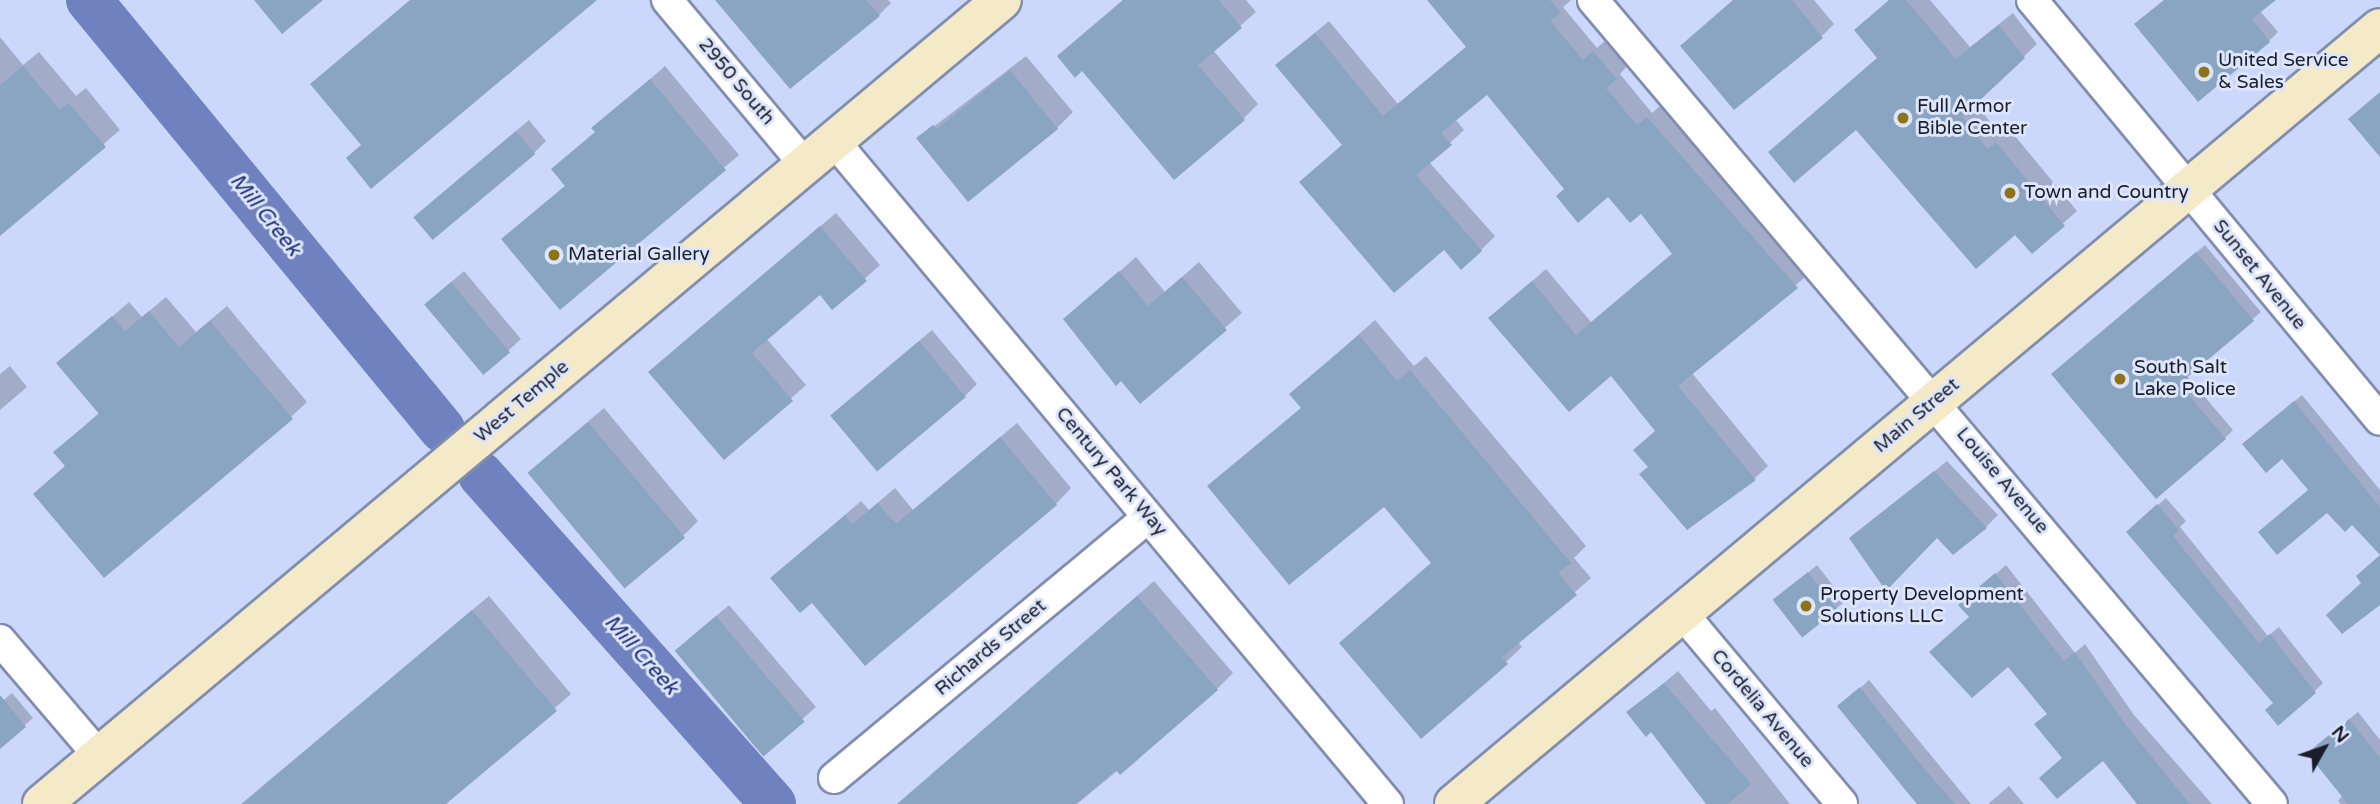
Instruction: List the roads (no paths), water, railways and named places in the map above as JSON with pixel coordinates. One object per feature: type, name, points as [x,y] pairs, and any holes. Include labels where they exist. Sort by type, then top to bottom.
[{"type":"street","name":"2950 South","points":[[667,0],[804,165]]},
{"type":"street","name":"West Temple","points":[[42,804],[1002,0]]},
{"type":"street","name":"Louise Avenue","points":[[1593,0],[1902,368],[1936,401],[2272,804]]},
{"type":"street","name":"Sunset Avenue","points":[[2032,0],[2190,187],[2380,420]]},
{"type":"street","name":"Main Street","points":[[1454,804],[2380,28]]},
{"type":"street","name":"Century Park Way","points":[[834,141],[1388,804]]},
{"type":"street","name":"Richards Street","points":[[834,778],[1148,517]]},
{"type":"street","name":"Cordelia Avenue","points":[[1682,613],[1842,804]]},
{"type":"street","points":[[0,640],[99,756]]},
{"type":"waterway","name":"Mill Creek","points":[[89,0],[442,429]]},
{"type":"waterway","name":"Mill Creek","points":[[481,475],[773,804]]},
{"type":"place","name":"United Service & Sales","points":[[2204,72]]},
{"type":"place","name":"Full Armor Bible Center","points":[[1903,118]]},
{"type":"place","name":"Town and Country","points":[[2010,193]]},
{"type":"place","name":"Material Gallery","points":[[554,255]]},
{"type":"place","name":"South Salt Lake Police","points":[[2120,379]]},
{"type":"place","name":"Property Development Solutions LLC","points":[[1806,606]]}]
